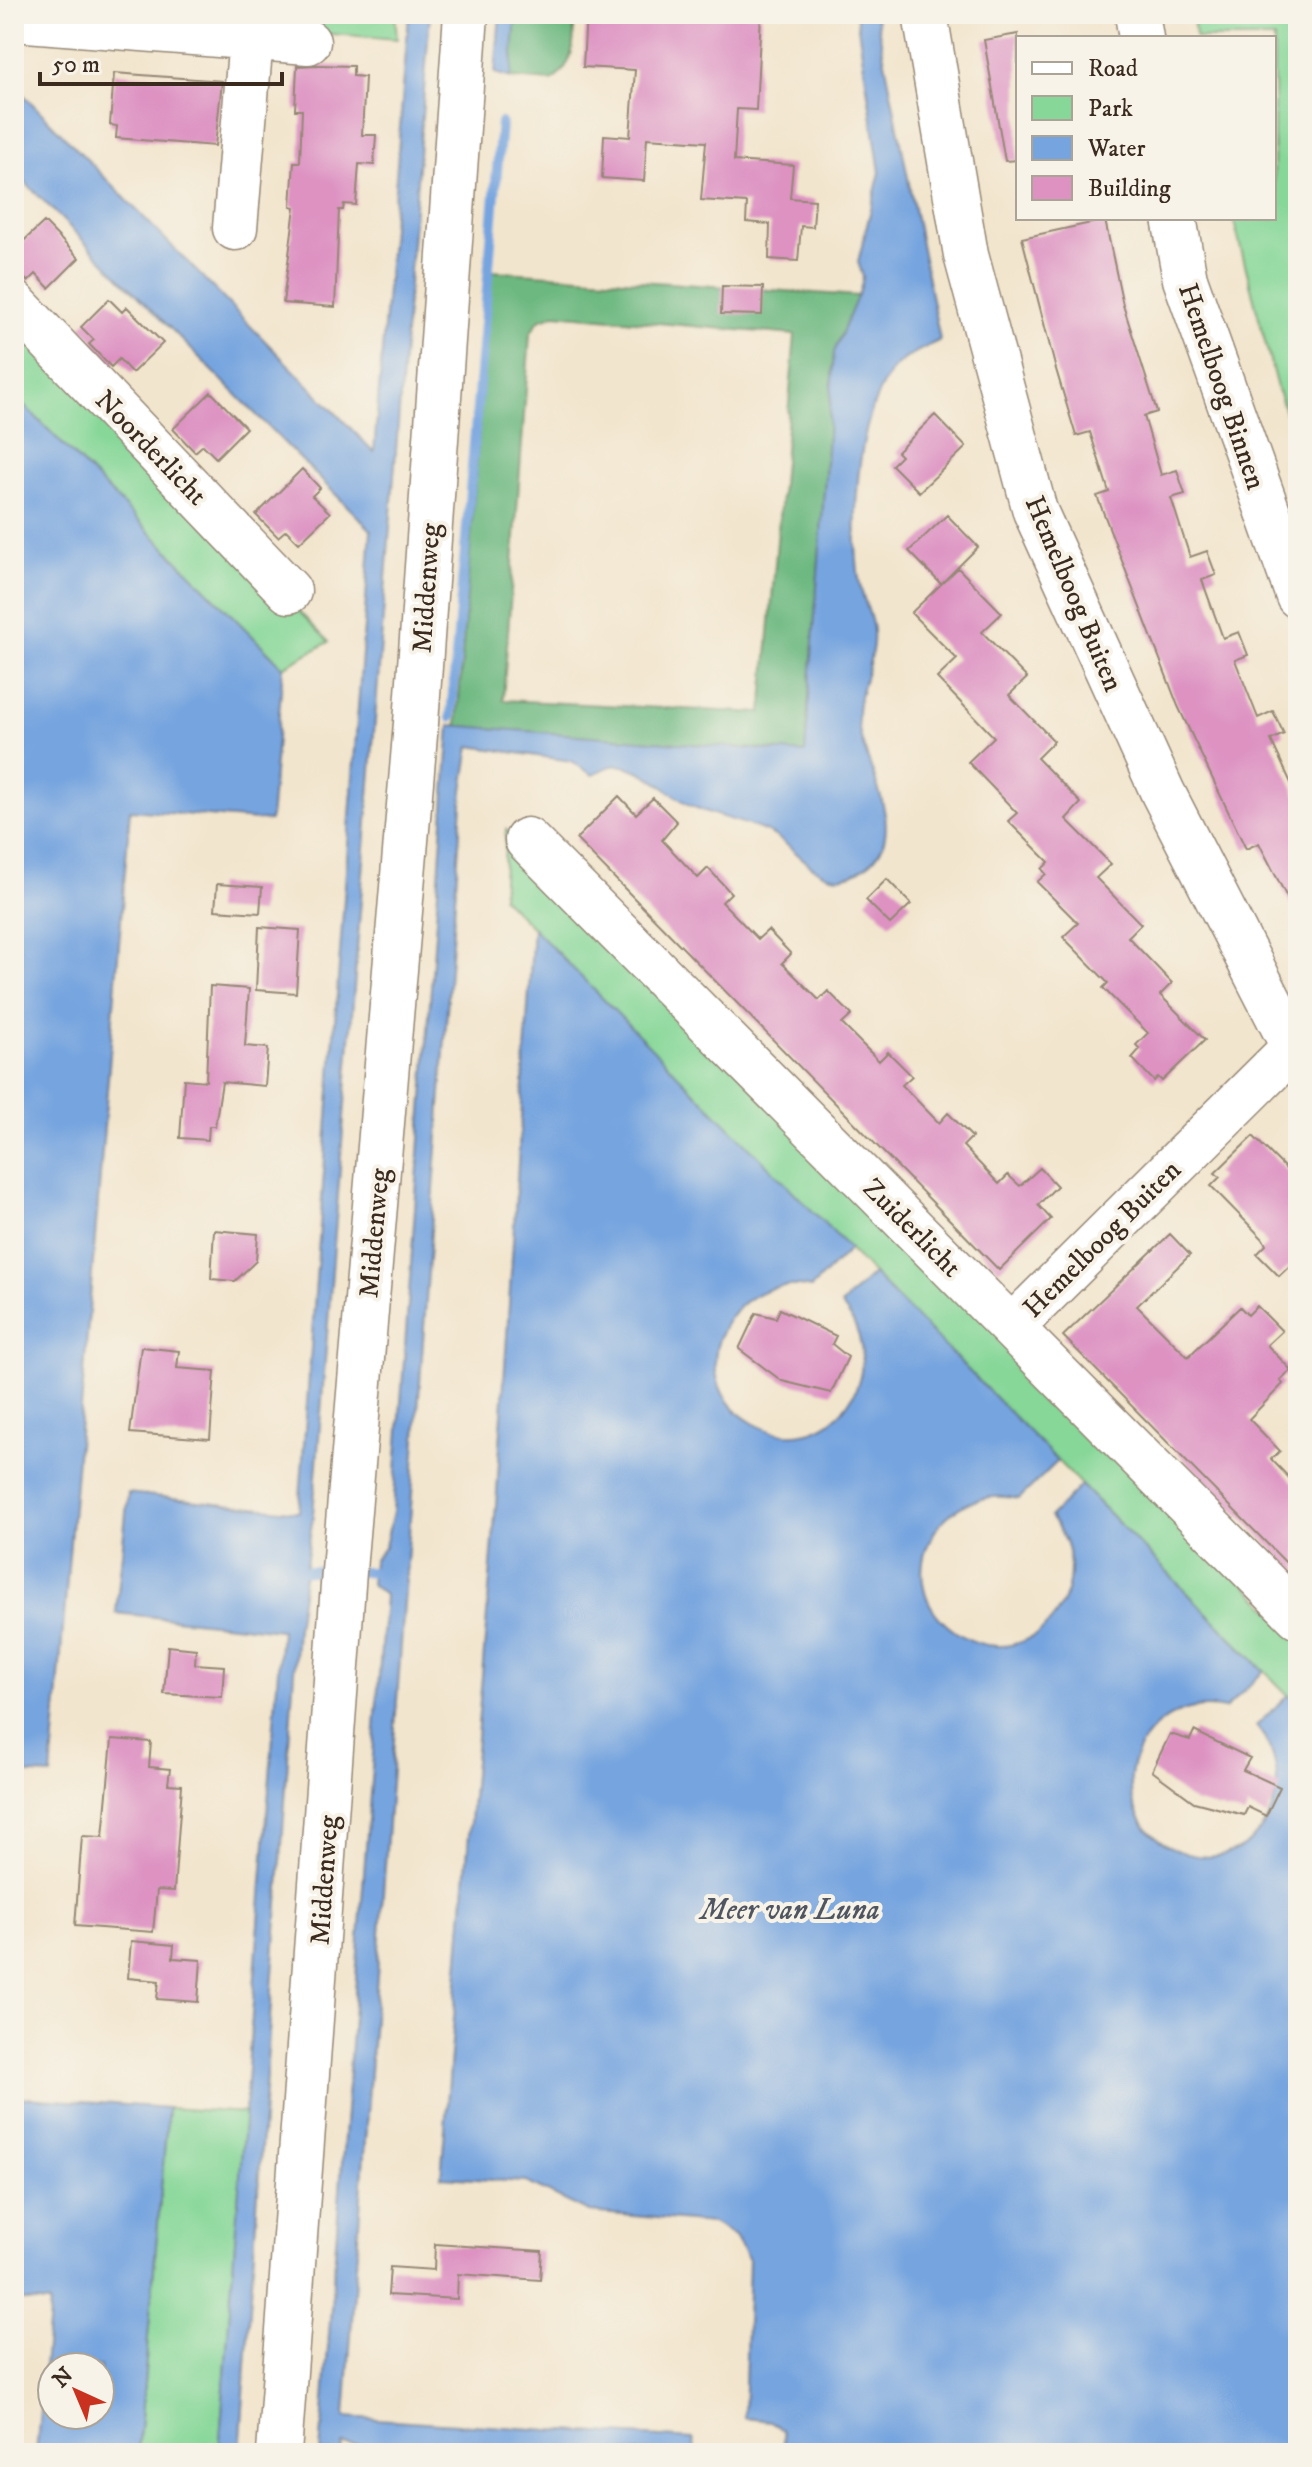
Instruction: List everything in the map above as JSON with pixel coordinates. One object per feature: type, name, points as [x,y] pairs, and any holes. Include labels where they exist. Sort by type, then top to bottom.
[{"type":"street","name":"Middenweg","points":[[279,2453],[344,1572],[416,723],[466,14]]},
{"type":"street","name":"Hemelboog Buiten","points":[[925,14],[966,255],[1035,511],[1163,793],[1296,1049],[1013,1326]]},
{"type":"street","points":[[1137,14],[1141,36]]},
{"type":"street","points":[[14,19],[308,42]]},
{"type":"street","points":[[235,228],[251,38]]},
{"type":"street","name":"Hemelboog Binnen","points":[[1174,220],[1185,279],[1296,587]]},
{"type":"street","name":"Noorderlicht","points":[[14,303],[289,591]]},
{"type":"street","name":"Zuiderlicht","points":[[527,840],[1298,1616]]},
{"type":"green space","points":[[66,14],[395,14],[397,39]]},
{"type":"green space","points":[[516,14],[574,14],[570,59],[552,81],[511,78]]},
{"type":"green space","points":[[1192,14],[1298,14],[1298,448],[1277,388],[1234,220],[1276,220],[1276,36],[1196,36]]},
{"type":"green space","points":[[491,271],[858,296],[834,353],[805,753],[457,726]],"holes":[[[555,314],[795,335],[762,713],[503,700],[530,334],[539,320]]]},
{"type":"green space","points":[[14,321],[329,642],[283,667],[14,395]]},
{"type":"green space","points":[[506,829],[1298,1638],[1298,1705],[502,897]]},
{"type":"green space","points":[[168,2108],[245,2113],[219,2453],[138,2453]]},
{"type":"water","points":[[409,14],[430,14],[313,1515],[297,1628],[240,2453],[219,2453],[281,1630],[116,1613],[128,1493],[299,1512],[371,530],[14,171],[14,85],[374,452]]},
{"type":"water","points":[[500,14],[516,14],[511,78],[495,73]]},
{"type":"water","points":[[856,14],[876,16],[940,340],[907,358],[890,373],[870,418],[858,475],[857,561],[873,642],[858,720],[885,816],[885,835],[880,852],[852,874],[839,877],[827,875],[773,835],[688,804],[636,770],[613,766],[593,775],[571,761],[470,746],[463,790],[345,2417],[693,2439],[696,2453],[486,2451],[342,2444],[341,2453],[320,2453],[385,1596],[371,1584],[373,1561],[385,1546],[393,1512],[450,725],[805,753],[834,352],[860,290],[863,277],[858,262],[880,172]]},
{"type":"water","points":[[14,395],[283,667],[270,821],[130,810],[51,1775],[14,1773]]},
{"type":"water","name":"Meer van Luna","points":[[533,928],[850,1249],[811,1288],[781,1287],[755,1295],[735,1311],[722,1332],[716,1356],[718,1381],[730,1404],[753,1423],[781,1433],[807,1432],[829,1422],[847,1405],[858,1383],[862,1357],[857,1331],[841,1305],[873,1274],[1058,1461],[1019,1499],[989,1497],[963,1506],[943,1521],[929,1542],[923,1566],[925,1591],[937,1614],[959,1634],[987,1645],[1013,1644],[1036,1635],[1054,1618],[1066,1595],[1070,1570],[1065,1543],[1050,1517],[1081,1485],[1264,1671],[1225,1709],[1195,1708],[1170,1717],[1150,1733],[1137,1755],[1131,1779],[1134,1804],[1146,1827],[1169,1846],[1197,1856],[1223,1855],[1245,1844],[1262,1827],[1273,1804],[1277,1779],[1271,1752],[1256,1726],[1288,1695],[1298,1705],[1298,2453],[784,2453],[783,2431],[771,2421],[744,2418],[749,2260],[735,2236],[712,2223],[589,2212],[526,2182],[441,2177],[497,1492]]},
{"type":"water","points":[[14,2097],[168,2108],[138,2453],[36,2453],[38,2431],[116,2431],[116,2351],[46,2351],[50,2303],[14,2300]]},
{"type":"building","points":[[586,14],[761,14],[756,110],[737,109],[734,161],[793,165],[790,198],[815,200],[813,227],[801,226],[798,261],[769,259],[770,224],[746,222],[747,203],[701,200],[706,142],[647,138],[644,181],[602,178],[604,135],[630,137],[635,70],[583,67]]},
{"type":"building","points":[[1018,34],[1016,160],[1005,161],[984,40]]},
{"type":"building","points":[[297,66],[353,66],[353,76],[365,77],[362,135],[376,135],[374,165],[359,164],[356,205],[344,204],[343,210],[339,210],[335,307],[283,303],[295,207],[291,206],[294,162],[300,162],[302,110],[295,110]]},
{"type":"building","points":[[114,73],[222,81],[215,146],[116,138],[117,126],[110,125]]},
{"type":"building","points":[[1105,220],[1123,305],[1157,412],[1144,416],[1161,475],[1177,470],[1185,494],[1171,498],[1190,557],[1207,551],[1216,575],[1202,580],[1223,638],[1239,632],[1248,655],[1235,660],[1258,718],[1273,711],[1284,734],[1271,740],[1298,798],[1298,919],[1259,843],[1246,849],[1178,706],[1097,496],[1109,492],[1090,432],[1076,436],[1055,366],[1022,238]]},
{"type":"building","points":[[44,222],[79,258],[49,288],[36,274],[28,282],[14,267],[14,250]]},
{"type":"building","points":[[722,286],[763,287],[762,315],[721,314]]},
{"type":"building","points":[[109,299],[122,312],[127,307],[163,343],[132,373],[119,359],[111,367],[89,344],[94,340],[81,327]]},
{"type":"building","points":[[211,392],[246,428],[216,458],[203,445],[195,452],[173,429]]},
{"type":"building","points":[[935,415],[966,447],[919,492],[892,465],[901,456],[897,452]]},
{"type":"building","points":[[302,469],[320,488],[312,496],[330,513],[299,543],[286,530],[278,537],[256,515]]},
{"type":"building","points":[[947,515],[978,547],[941,584],[909,551]]},
{"type":"building","points":[[958,568],[1002,613],[982,632],[1027,678],[1009,695],[1054,741],[1037,758],[1081,803],[1066,819],[1111,864],[1096,878],[1141,924],[1128,937],[1172,983],[1160,995],[1205,1040],[1162,1081],[1158,1077],[1154,1081],[1132,1058],[1140,1049],[1136,1045],[1148,1033],[1103,988],[1108,983],[1063,937],[1078,923],[1037,882],[1046,874],[1042,869],[1049,862],[1008,821],[1017,813],[968,762],[994,737],[937,678],[957,659],[911,613]]},
{"type":"building","points":[[619,796],[636,814],[653,798],[677,822],[662,840],[698,878],[708,868],[731,893],[722,902],[758,939],[768,930],[791,954],[782,963],[819,1000],[828,991],[852,1015],[842,1024],[879,1061],[888,1052],[912,1076],[902,1085],[939,1123],[948,1113],[972,1137],[963,1146],[999,1184],[1008,1175],[1020,1186],[1040,1168],[1057,1186],[1038,1205],[1051,1219],[999,1270],[576,839]]},
{"type":"building","points":[[887,879],[911,904],[890,924],[866,900]]},
{"type":"building","points":[[217,884],[262,887],[260,913],[215,910]]},
{"type":"building","points":[[259,927],[300,930],[296,993],[256,990]]},
{"type":"building","points":[[210,986],[249,989],[245,1046],[268,1048],[265,1086],[222,1082],[215,1126],[209,1126],[208,1140],[180,1138],[184,1079],[206,1081]]},
{"type":"building","points":[[1253,1136],[1298,1181],[1298,1258],[1279,1276],[1257,1254],[1266,1245],[1263,1239],[1211,1186],[1220,1177],[1215,1173]]},
{"type":"building","points":[[214,1230],[258,1234],[256,1261],[235,1281],[211,1279]]},
{"type":"building","points":[[1170,1234],[1190,1255],[1137,1306],[1188,1357],[1240,1307],[1248,1315],[1257,1306],[1282,1331],[1267,1345],[1291,1370],[1280,1380],[1283,1384],[1249,1419],[1280,1451],[1271,1459],[1298,1487],[1298,1575],[1063,1336]]},
{"type":"building","points":[[780,1309],[836,1336],[832,1344],[848,1357],[831,1393],[782,1381],[739,1349],[756,1313],[776,1318]]},
{"type":"building","points":[[141,1347],[179,1351],[177,1368],[215,1371],[210,1439],[130,1433]]},
{"type":"building","points":[[168,1646],[196,1649],[195,1664],[224,1666],[222,1697],[164,1694]]},
{"type":"building","points":[[1194,1731],[1250,1758],[1243,1770],[1280,1787],[1266,1816],[1248,1807],[1244,1815],[1194,1802],[1152,1771],[1170,1734],[1190,1740]]},
{"type":"building","points":[[112,1739],[151,1742],[149,1767],[170,1769],[168,1784],[182,1785],[174,1891],[157,1890],[153,1932],[75,1926],[82,1836],[103,1837]]},
{"type":"building","points":[[131,1941],[174,1945],[173,1958],[201,1960],[198,2002],[157,1999],[159,1981],[128,1978]]},
{"type":"building","points":[[435,2244],[542,2251],[540,2280],[458,2274],[457,2299],[388,2295],[390,2267],[434,2270]]},
{"type":"waterway","points":[[451,717],[501,123]]},
{"type":"waterway","points":[[306,1571],[332,1571]]},
{"type":"waterway","points":[[352,1572],[372,1572]]}]
